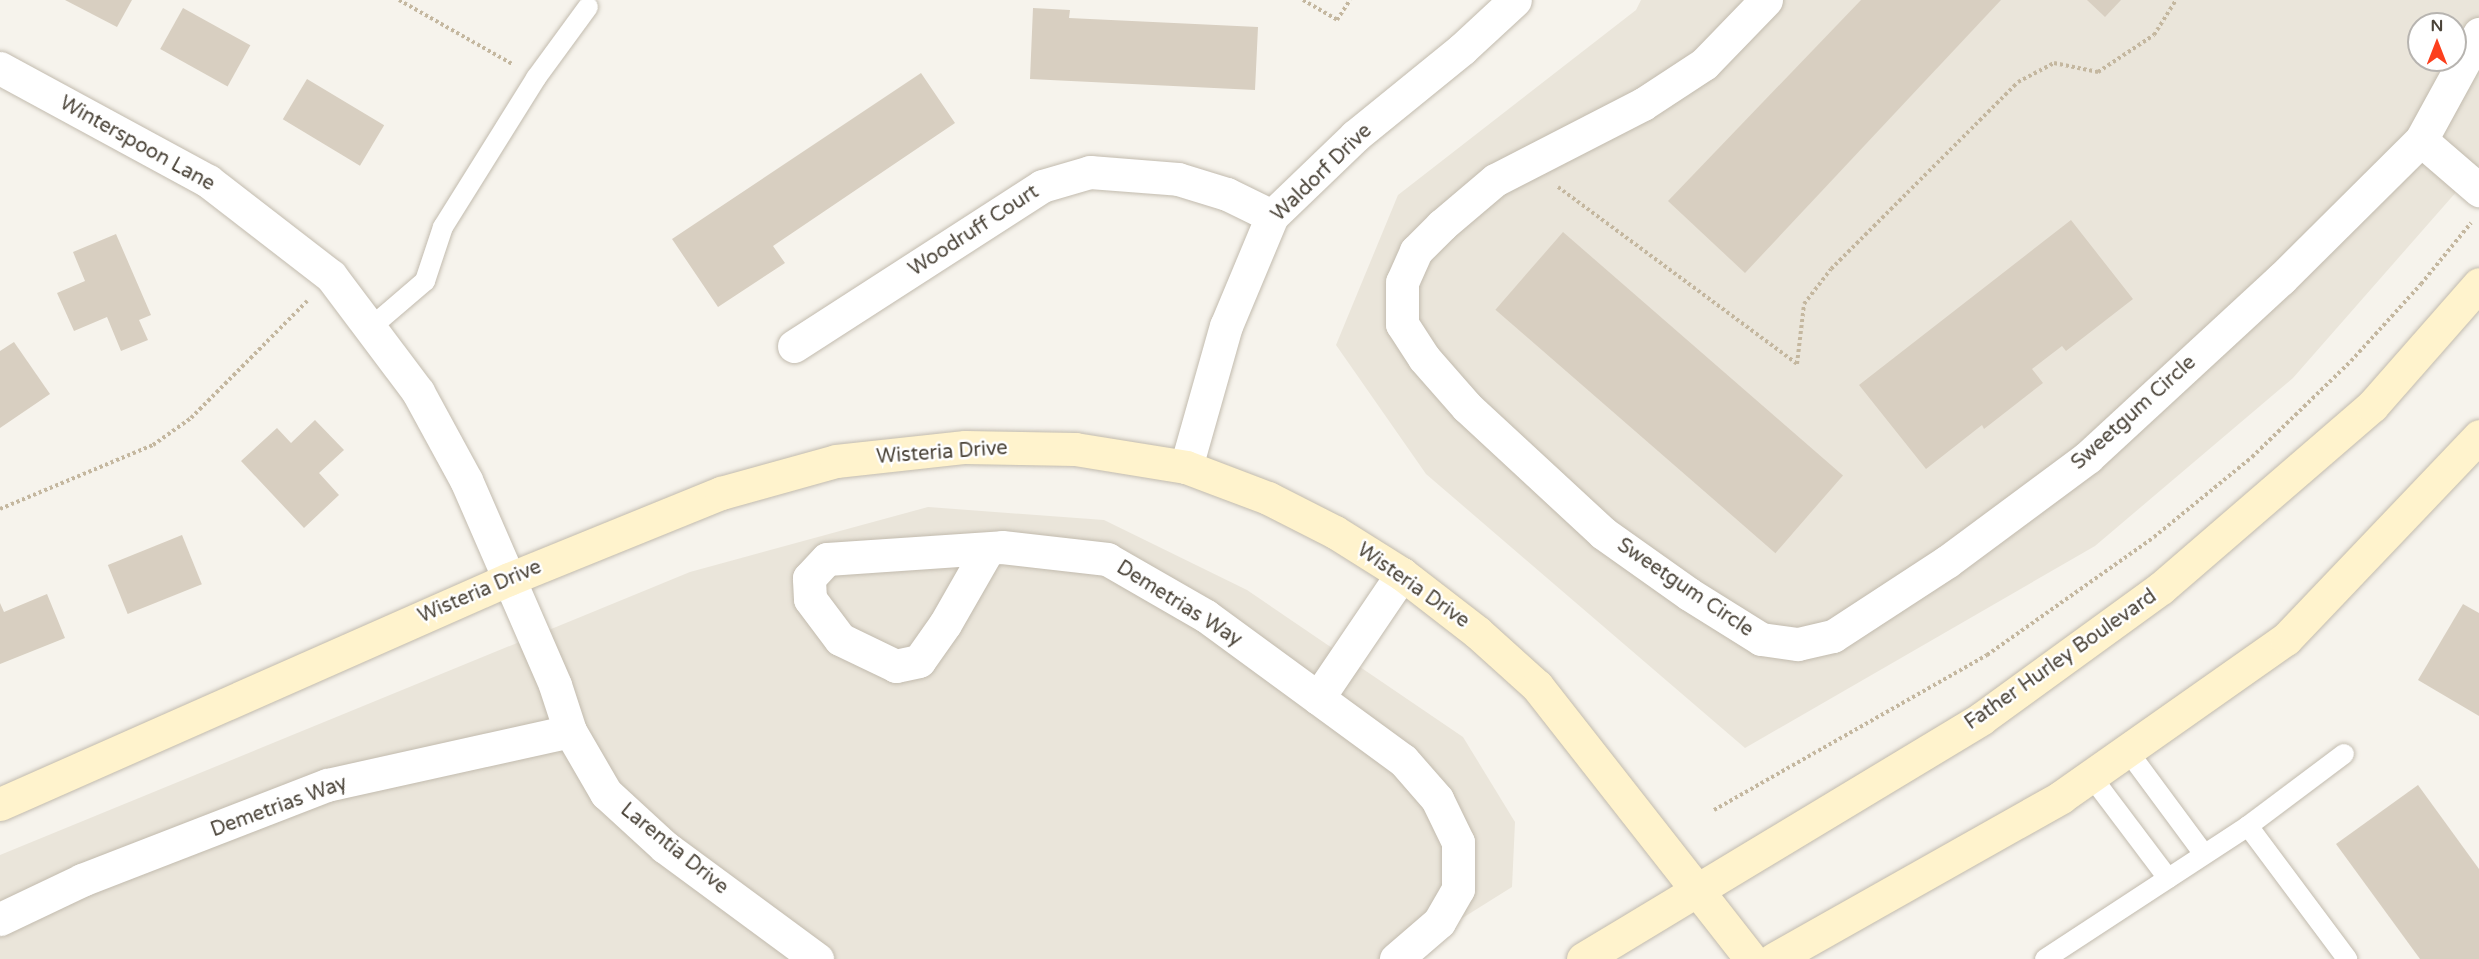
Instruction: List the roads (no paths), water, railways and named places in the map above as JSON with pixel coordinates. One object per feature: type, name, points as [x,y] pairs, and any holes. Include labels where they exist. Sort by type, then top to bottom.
[{"type":"main road","name":"Father Hurley Boulevard","points":[[1583,959],[1699,891],[1781,837],[1982,718],[2161,588],[2372,405],[2479,284]]},
{"type":"main road","points":[[1774,959],[2061,797],[2286,639],[2479,436]]},
{"type":"main road","name":"Wisteria Drive","points":[[0,804],[509,579],[721,492],[836,461],[976,447],[1075,449],[1186,467],[1268,498],[1335,532],[1402,574],[1477,632],[1537,686],[1751,959]]},
{"type":"street","name":"Waldorf Drive","points":[[1186,467],[1226,326],[1272,216],[1356,136],[1462,49],[1515,0]]},
{"type":"street","name":"Sweetgum Circle","points":[[1766,0],[1704,64],[1643,104],[1495,180],[1442,225],[1416,251],[1402,282],[1402,324],[1424,358],[1467,407],[1603,533],[1689,594],[1761,639],[1798,644],[1833,636],[1852,624],[1948,561],[2088,457],[2281,279],[2421,140],[2479,34]]},
{"type":"street","name":"Winterspoon Lane","points":[[0,68],[208,181],[331,276],[418,392],[466,480],[509,579]]},
{"type":"street","points":[[2421,140],[2479,190]]},
{"type":"street","name":"Woodruff Court","points":[[795,346],[1042,186],[1090,172],[1178,179],[1227,194],[1272,216]]},
{"type":"street","name":"Demetrias Way","points":[[988,549],[945,624],[919,661],[896,666],[840,639],[810,599],[809,578],[827,559],[1002,547],[1107,559],[1206,616],[1403,760],[1437,800],[1458,842],[1458,889],[1439,922],[1396,959]]},
{"type":"street","points":[[1318,698],[1402,574]]},
{"type":"street","name":"Larentia Drive","points":[[509,579],[555,685],[570,730],[606,793],[665,847],[817,959]]},
{"type":"street","name":"Demetrias Way","points":[[0,919],[82,880],[327,785],[570,730]]},
{"type":"lane","points":[[369,329],[425,281],[443,226],[536,78],[588,7]]},
{"type":"lane","points":[[2127,750],[2204,854]]},
{"type":"lane","points":[[2045,959],[2248,826],[2344,753]]},
{"type":"lane","points":[[2091,776],[2168,878]]},
{"type":"lane","points":[[2248,826],[2347,959]]}]
